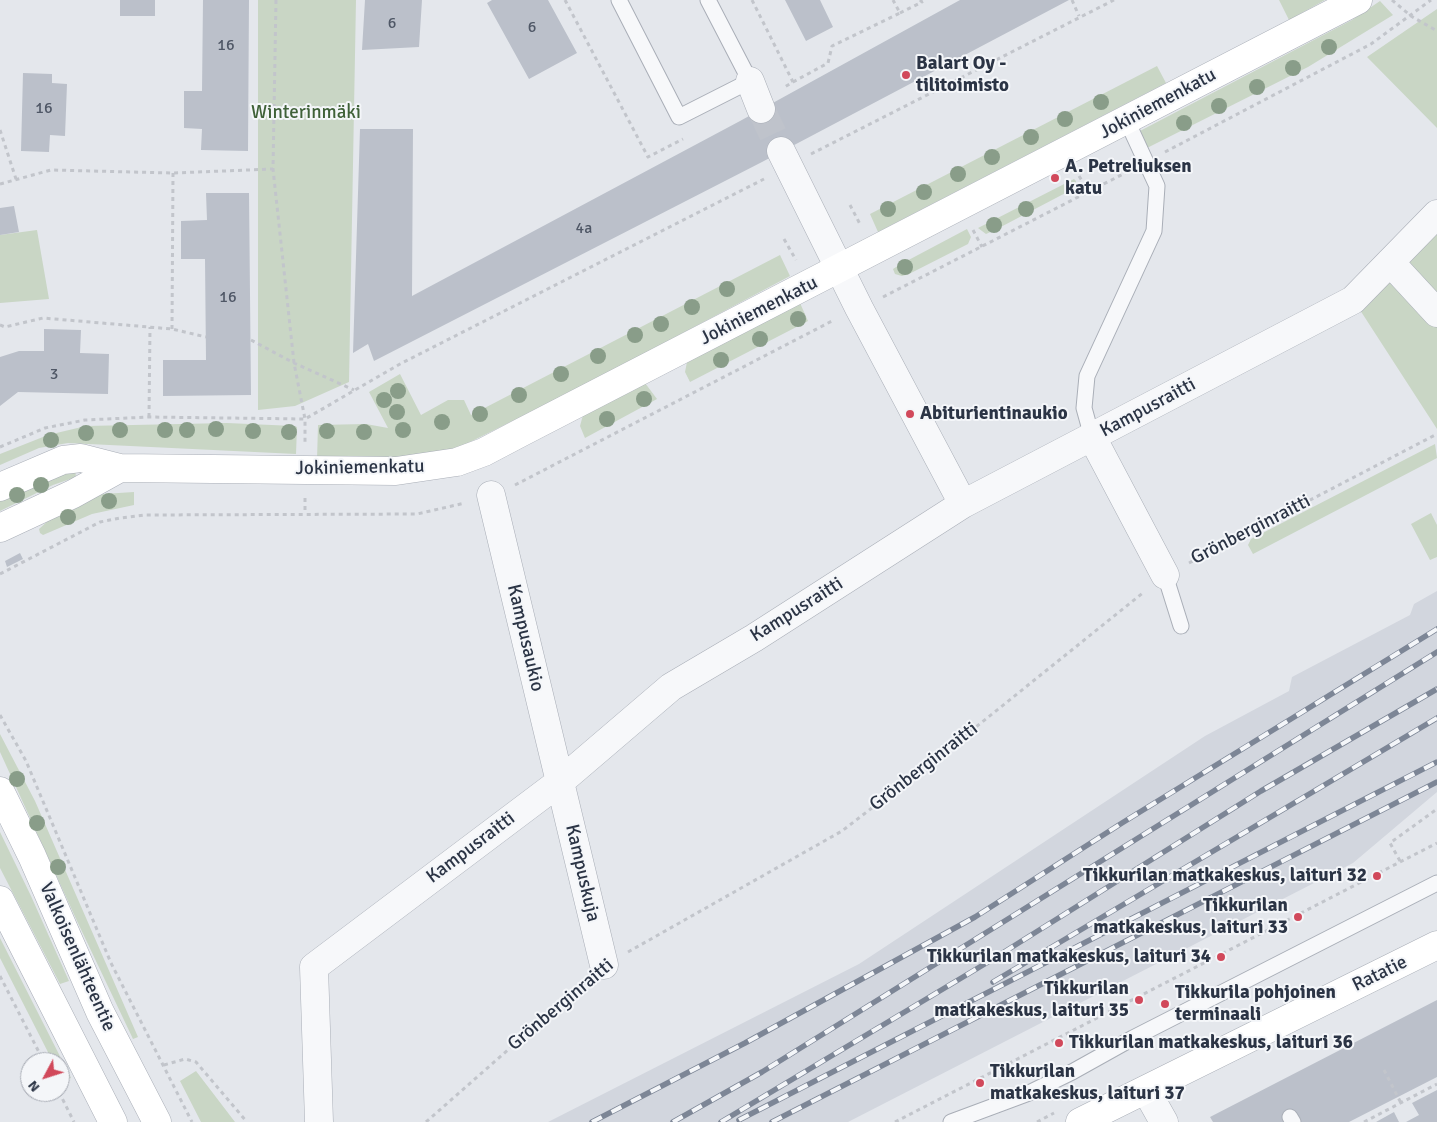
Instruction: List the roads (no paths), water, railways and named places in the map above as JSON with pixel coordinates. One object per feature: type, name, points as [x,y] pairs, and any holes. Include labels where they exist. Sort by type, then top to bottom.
[{"type":"main road","name":"Jokiniemenkatu","points":[[0,487],[25,474],[64,460],[81,458],[120,468],[396,471],[457,462],[484,452],[1358,0]]},
{"type":"main road","name":"Jokiniemenkatu","points":[[0,528],[73,494],[120,468]]},
{"type":"main road","name":"Valkoisenlähteentie","points":[[0,791],[32,856],[100,1012],[157,1122]]},
{"type":"main road","name":"Valkoisenlähteentie","points":[[0,900],[113,1122]]},
{"type":"main road","name":"Ratatie","points":[[1080,1122],[1437,945]]},
{"type":"street","points":[[750,82],[769,100]]},
{"type":"street","points":[[784,159],[963,504]]},
{"type":"street","name":"Kampusraitti","points":[[319,1122],[314,967],[561,781],[671,687],[779,622],[963,504],[1353,300],[1437,214]]},
{"type":"street","points":[[1390,262],[1437,313]]},
{"type":"street","points":[[1092,437],[1165,575]]},
{"type":"street","name":"Kampusaukio","points":[[492,495],[561,781]]},
{"type":"street","name":"Kampuskuja","points":[[561,781],[604,965]]},
{"type":"street","points":[[1146,1090],[1164,1122]]},
{"type":"lane","points":[[619,0],[679,117],[750,82],[708,0]]},
{"type":"lane","points":[[1092,437],[1084,408],[1087,376],[1154,231],[1157,186],[1127,120]]},
{"type":"lane","points":[[1165,575],[1181,626]]},
{"type":"lane","points":[[951,1122],[1029,1093],[1072,1072],[1134,1038],[1437,883]]},
{"type":"tunnel","points":[[761,109],[781,151]]},
{"type":"railway","points":[[592,1122],[745,1043],[975,917],[1122,823],[1437,629]]},
{"type":"railway","points":[[673,1122],[762,1072],[1437,652]]},
{"type":"railway","points":[[721,1122],[993,959],[1261,791],[1437,689]]},
{"type":"railway","points":[[993,982],[1437,718]]},
{"type":"railway","points":[[739,1120],[1437,762]]},
{"type":"railway","points":[[772,1122],[1437,782]]},
{"type":"place","name":"Balart Oy - tilitoimisto","points":[[906,75]]},
{"type":"place","name":"A. Petreliuksen katu","points":[[1055,178]]},
{"type":"place","name":"Abiturientinaukio","points":[[910,414]]},
{"type":"place","name":"Tikkurilan matkakeskus, laituri 32","points":[[1377,876]]},
{"type":"place","name":"Tikkurilan matkakeskus, laituri 33","points":[[1298,917]]},
{"type":"place","name":"Tikkurilan matkakeskus, laituri 34","points":[[1221,957]]},
{"type":"place","name":"Tikkurilan matkakeskus, laituri 35","points":[[1139,1000]]},
{"type":"place","name":"Tikkurila pohjoinen terminaali","points":[[1165,1004]]},
{"type":"place","name":"Tikkurilan matkakeskus, laituri 36","points":[[1059,1043]]},
{"type":"place","name":"Tikkurilan matkakeskus, laituri 37","points":[[980,1083]]},
{"type":"park label","name":"Winterinmäki","points":[[306,113]]}]
